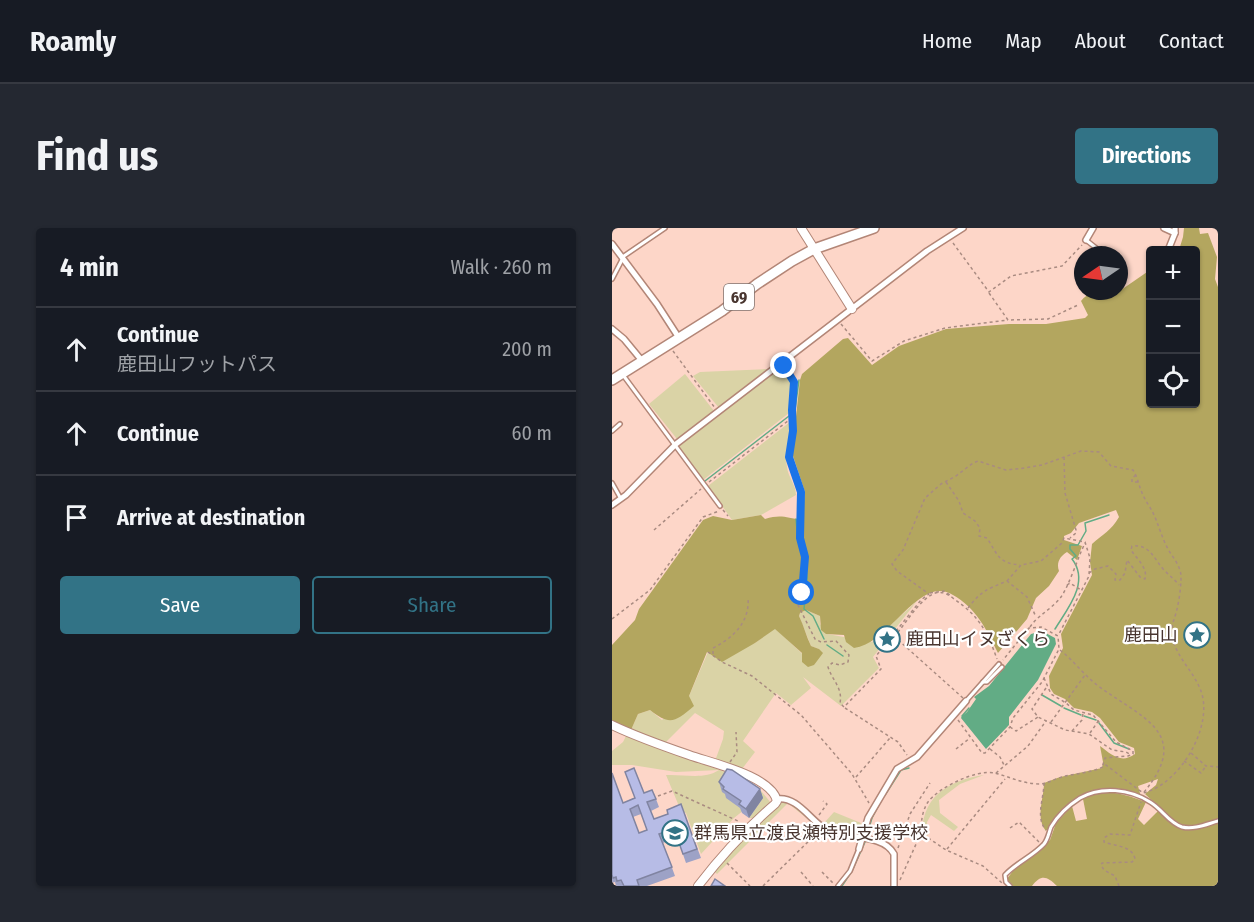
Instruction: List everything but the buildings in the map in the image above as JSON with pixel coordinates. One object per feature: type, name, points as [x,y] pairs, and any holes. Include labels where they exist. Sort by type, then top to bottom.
[{"type":"main road","name":"69","points":[[612,380],[669,346],[722,311],[765,278],[814,249],[874,228]]},
{"type":"street","points":[[801,228],[852,309]]},
{"type":"street","points":[[612,506],[674,445],[927,251],[963,228]]},
{"type":"street","points":[[1086,240],[1094,228]]},
{"type":"street","points":[[1164,228],[1175,230],[1169,246]]},
{"type":"street","points":[[612,244],[657,304],[679,339]]},
{"type":"street","points":[[612,329],[624,339],[643,362]]},
{"type":"street","points":[[859,849],[866,822],[897,769],[925,748],[966,701]]},
{"type":"street","points":[[612,725],[728,768],[759,782],[772,791],[777,798],[776,804],[753,822],[698,886]]},
{"type":"street","points":[[777,798],[788,799],[828,831],[886,845],[894,854],[896,885]]},
{"type":"lane","points":[[612,279],[622,258],[665,228]]},
{"type":"lane","points":[[1086,240],[1094,246]]},
{"type":"lane","points":[[622,374],[721,508]]},
{"type":"lane","points":[[612,430],[620,424]]},
{"type":"lane","points":[[612,483],[621,499]]},
{"type":"lane","points":[[966,701],[983,682],[987,682],[1000,665]]},
{"type":"lane","points":[[1010,886],[1006,882],[1005,875],[1042,846],[1063,812],[1077,800],[1090,794],[1103,790],[1118,790],[1150,801],[1171,821],[1185,828],[1218,821]]},
{"type":"lane","points":[[837,886],[850,871],[859,849]]},
{"type":"path","points":[[949,237],[1008,320]]},
{"type":"path","points":[[988,292],[1011,276],[1062,266],[1086,240]]},
{"type":"path","points":[[838,321],[872,361],[904,341],[945,328],[1008,320],[1048,319],[1078,305]]},
{"type":"path","points":[[669,346],[718,412]]},
{"type":"path","points":[[784,366],[794,380]]},
{"type":"path","points":[[792,373],[794,380],[793,431],[789,457],[801,487],[800,538],[804,559],[804,586],[798,605],[813,636],[819,642],[836,641],[849,655],[848,662],[832,663],[828,667],[840,688],[840,703],[898,742],[909,762]]},
{"type":"path","points":[[654,530],[705,486],[793,417]]},
{"type":"path","points":[[929,594],[897,571],[892,562],[903,550],[925,498],[935,488],[973,463],[978,461],[1006,470],[1034,466],[1081,451],[1099,452],[1112,466],[1132,468],[1167,548],[1180,569],[1180,586],[1176,613],[1172,622],[1172,639],[1178,654],[1201,690],[1204,711],[1199,736],[1174,774],[1152,790],[1143,793]]},
{"type":"path","points":[[1064,457],[1065,493],[1076,530],[1076,533],[1069,538]]},
{"type":"path","points":[[1137,476],[1134,475],[1132,482],[1139,482]]},
{"type":"path","points":[[946,482],[963,513],[975,521],[980,528],[980,536],[987,538],[999,559],[1008,564],[1021,565],[1041,561],[1062,543],[1064,538],[1085,542]]},
{"type":"path","points":[[612,619],[650,590],[703,517],[721,508],[728,516]]},
{"type":"path","points":[[844,707],[881,669],[876,656],[921,600],[929,594],[944,591],[968,608],[985,630],[1000,665],[1036,618],[1050,610],[1063,595],[1085,542]]},
{"type":"path","points":[[954,715],[982,753],[985,753],[1010,727],[1013,718],[1044,677],[1059,649],[1058,636],[1089,573],[1090,558],[1085,542]]},
{"type":"path","points":[[1089,573],[1108,566],[1116,574],[1115,580],[1120,580],[1124,575],[1127,560],[1140,577],[1145,579],[1143,566],[1131,550],[1132,546],[1143,546],[1154,555],[1164,570],[1180,586]]},
{"type":"path","points":[[968,608],[979,594],[988,587],[1007,581],[1021,565]]},
{"type":"path","points":[[1007,581],[1027,597],[1036,618]]},
{"type":"path","points":[[1066,586],[1070,583],[1081,590]]},
{"type":"path","points":[[950,596],[936,592],[926,599],[898,632],[896,638],[966,701]]},
{"type":"path","points":[[712,655],[713,648],[725,642],[742,623],[749,607],[748,598]]},
{"type":"path","points":[[1029,628],[1041,627],[1058,636]]},
{"type":"path","points":[[1059,649],[1085,675],[1152,724],[1160,735],[1164,760],[1158,774],[1143,793]]},
{"type":"path","points":[[708,652],[722,662],[752,676],[801,715],[855,778],[873,808]]},
{"type":"path","points":[[1051,723],[1085,675]]},
{"type":"path","points":[[1044,677],[1051,694],[1074,710],[1093,715],[1116,742],[1132,749],[1133,754],[1131,755]]},
{"type":"path","points":[[1047,687],[1032,709],[1038,717],[1072,732],[1090,734],[1112,750],[1131,755]]},
{"type":"path","points":[[1072,732],[1082,720],[1083,713]]},
{"type":"path","points":[[1010,727],[1016,731],[1038,717]]},
{"type":"path","points":[[995,773],[1028,746],[1046,720]]},
{"type":"path","points":[[1090,734],[1099,720]]},
{"type":"path","points":[[728,768],[737,752],[736,732]]},
{"type":"path","points":[[855,778],[891,737]]},
{"type":"path","points":[[956,749],[971,738]]},
{"type":"path","points":[[989,749],[1000,757],[1004,766]]},
{"type":"path","points":[[1190,752],[1206,766],[1218,767]]},
{"type":"path","points":[[1102,768],[1105,758],[1131,755]]},
{"type":"path","points":[[1184,760],[1201,772],[1206,766]]},
{"type":"path","points":[[896,885],[921,833],[924,809],[939,791],[964,778],[995,773],[1006,778],[1044,783],[1106,765],[1143,793]]},
{"type":"path","points":[[946,850],[1006,778]]},
{"type":"path","points":[[894,854],[910,814],[930,783]]},
{"type":"path","points":[[1044,783],[1041,819],[1042,826],[1048,833]]},
{"type":"path","points":[[658,796],[672,791],[738,821]]},
{"type":"path","points":[[1119,886],[1115,876],[1104,870],[1102,863],[1132,862],[1136,859],[1135,854],[1131,850],[1104,842],[1104,838],[1110,834],[1130,835],[1143,799]]},
{"type":"path","points":[[815,821],[827,804],[823,801]]},
{"type":"path","points":[[1010,828],[1019,822],[1042,846]]},
{"type":"path","points":[[763,886],[802,846],[824,828]]},
{"type":"path","points":[[921,833],[946,850],[983,866],[1005,886]]},
{"type":"path","points":[[727,863],[750,886]]},
{"type":"path","points":[[801,872],[813,886]]},
{"type":"path","points":[[822,872],[837,886]]},
{"type":"shaded area","points":[[1184,228],[1199,228],[1200,234],[1208,233],[1217,257],[1215,279],[1218,287],[1218,886],[1057,886],[1050,880],[1041,878],[1032,886],[1013,886],[1007,879],[1015,868],[1050,840],[1056,823],[1072,806],[1076,821],[1087,819],[1083,799],[1091,795],[1114,793],[1146,802],[1138,819],[1144,825],[1158,811],[1158,806],[1145,794],[1156,785],[1158,779],[1138,786],[1141,797],[1117,788],[1104,788],[1086,793],[1067,805],[1046,831],[1041,820],[1044,783],[1060,777],[1102,768],[1100,746],[1121,758],[1135,754],[1134,748],[1119,742],[1100,718],[1092,712],[1074,708],[1065,699],[1054,694],[1050,688],[1049,676],[1063,648],[1061,634],[1092,575],[1090,562],[1092,544],[1116,522],[1119,517],[1116,510],[1079,523],[1071,533],[1064,536],[1064,540],[1082,546],[1077,560],[1067,552],[1062,556],[1058,563],[1059,571],[1049,586],[1036,598],[1027,619],[998,653],[985,628],[968,606],[953,595],[940,591],[928,594],[916,601],[880,635],[867,644],[854,648],[846,642],[844,635],[826,634],[821,630],[820,616],[806,610],[799,616],[811,646],[823,653],[814,665],[808,667],[802,662],[802,653],[775,629],[722,662],[707,652],[689,696],[694,706],[677,719],[668,720],[650,710],[638,714],[631,730],[612,722],[612,645],[635,620],[639,609],[703,520],[713,516],[732,520],[761,515],[765,519],[780,517],[802,520],[805,492],[792,453],[800,380],[802,374],[843,339],[848,338],[872,365],[899,346],[946,329],[1009,324],[1046,324],[1085,318],[1088,315],[1082,300],[1128,300],[1128,285],[1146,273],[1146,408],[1200,408],[1200,246],[1180,246]]},
{"type":"shaded area","points":[[767,369],[769,372],[719,408],[693,376],[700,372]]},
{"type":"shaded area","points":[[778,369],[780,371],[784,369],[792,383],[789,413],[703,480],[678,445]]},
{"type":"shaded area","points":[[685,374],[714,411],[677,439],[649,404]]},
{"type":"shaded area","points":[[790,422],[786,461],[796,495],[761,515],[732,520],[708,486]]},
{"type":"shaded area","points":[[917,601],[873,657],[879,668],[841,706],[803,677],[811,688],[791,705],[776,693],[743,741],[755,752],[742,769],[715,761],[724,731],[695,713],[665,743],[631,730],[638,714],[650,710],[662,720],[689,696],[708,652],[712,655],[755,643],[775,628],[814,665],[819,649],[811,646],[799,616],[800,613],[806,610],[820,616],[820,624],[827,634],[872,642]]},
{"type":"shaded area","points":[[1042,631],[1055,638],[1056,644],[1038,680],[1009,717],[1009,725],[986,749],[961,718],[976,699],[974,697],[989,686],[1031,634]]},
{"type":"shaded area","points":[[626,736],[736,776],[758,787],[771,803],[753,818],[749,818],[763,798],[727,796],[744,810],[701,854],[686,813],[681,811],[666,775],[700,776],[719,770],[676,772],[632,765],[612,765],[612,751],[623,742]]},
{"type":"shaded area","points":[[984,775],[960,784],[939,800],[940,813],[958,827],[954,831],[931,815],[927,822],[928,836],[922,831],[928,807],[941,791],[950,785]]},
{"type":"shaded area","points":[[784,801],[788,801],[820,829],[787,804],[717,874],[713,870],[755,825]]},
{"type":"shaded area","points":[[834,812],[861,823],[860,828],[854,831],[825,822]]},
{"type":"waterway","points":[[795,410],[799,380]]},
{"type":"waterway","points":[[705,481],[789,416]]},
{"type":"waterway","points":[[1055,629],[1071,604],[1078,586],[1079,577],[1072,559],[1076,556],[1070,549],[1070,545],[1078,545],[1086,531],[1085,523],[1109,515]]},
{"type":"waterway","points":[[796,519],[798,540],[806,564],[804,609],[813,616],[824,639]]},
{"type":"waterway","points":[[827,645],[843,656]]},
{"type":"waterway","points":[[1042,695],[1061,706]]},
{"type":"waterway","points":[[962,716],[969,708]]},
{"type":"waterway","points":[[1064,708],[1081,715]]},
{"type":"waterway","points":[[1084,716],[1096,720]]},
{"type":"waterway","points":[[1099,723],[1114,743],[1129,749]]},
{"type":"waterway","points":[[885,795],[901,770],[909,768]]},
{"type":"waterway","points":[[868,831],[882,799]]},
{"type":"waterway","points":[[842,886],[852,871],[865,842]]},
{"type":"place","name":"鹿田山","points":[[1197,635]]},
{"type":"place","name":"鹿田山イヌざくら","points":[[887,639]]},
{"type":"place","name":"群馬県立渡良瀬特別支援学校","points":[[675,833]]},
{"type":"route","points":[[784,366],[794,380],[792,410],[794,420],[789,457],[801,492],[800,538],[805,557],[802,593]]}]
